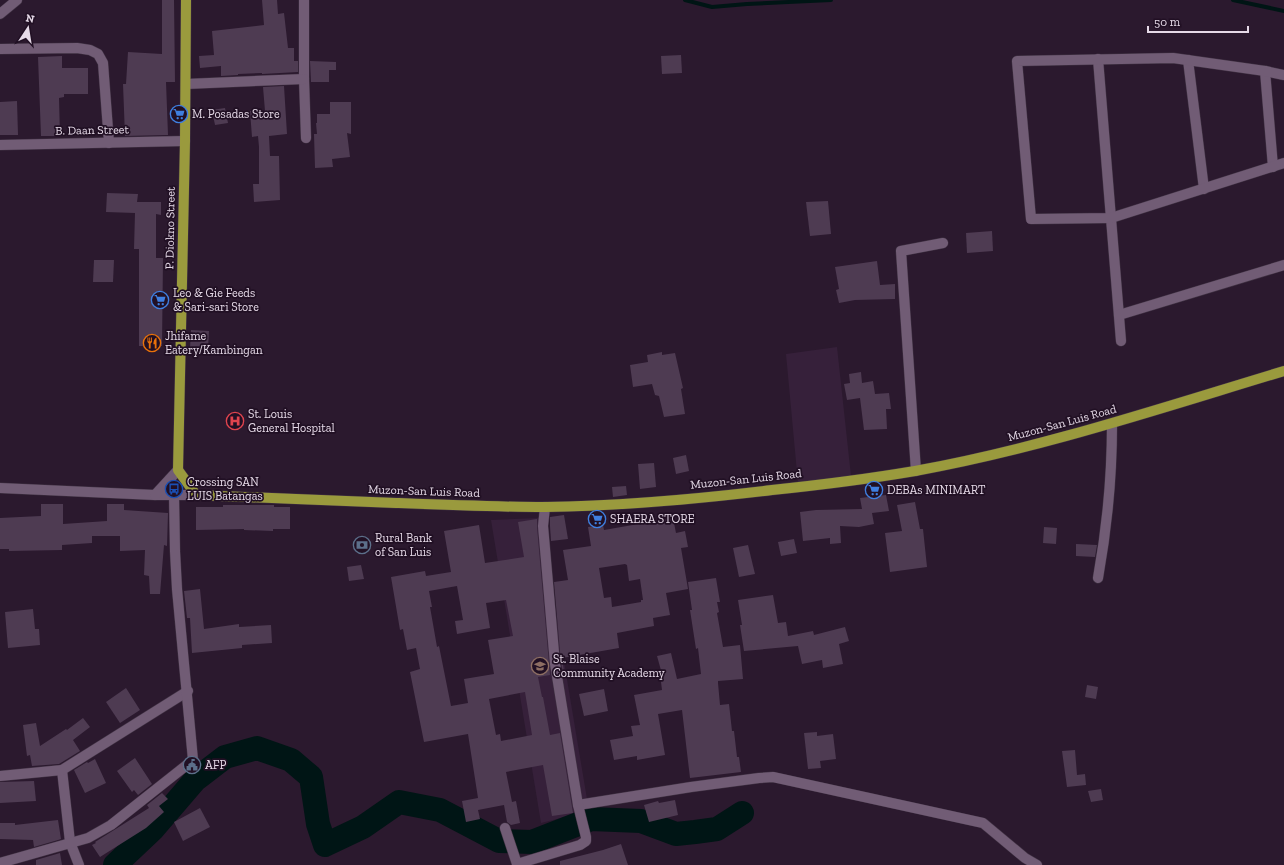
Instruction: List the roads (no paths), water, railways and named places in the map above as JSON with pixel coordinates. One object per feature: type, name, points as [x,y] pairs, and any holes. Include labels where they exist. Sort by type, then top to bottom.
[{"type":"main road","name":"P. Diokno Street","points":[[178,470],[186,84],[186,0]]},
{"type":"main road","name":"Muzon-San Luis Road","points":[[196,495],[477,506],[601,505],[712,497],[860,480],[916,471],[991,456],[1044,443],[1112,424],[1284,370]]},
{"type":"main road","points":[[178,470],[196,495]]},
{"type":"street","points":[[0,14],[17,0]]},
{"type":"street","points":[[304,0],[306,138]]},
{"type":"street","points":[[0,49],[77,48],[90,50],[98,54],[103,63],[109,143]]},
{"type":"street","points":[[1284,76],[1265,71],[1173,58],[1018,61],[1031,219],[1111,218],[1284,163]]},
{"type":"street","points":[[1098,59],[1121,341]]},
{"type":"street","points":[[1188,60],[1204,189]]},
{"type":"street","points":[[1265,71],[1273,167]]},
{"type":"street","points":[[186,84],[304,79]]},
{"type":"street","name":"B. Daan Street","points":[[0,145],[185,141]]},
{"type":"street","points":[[916,471],[901,251],[943,243]]},
{"type":"street","points":[[1119,315],[1284,265]]},
{"type":"street","points":[[1098,578],[1103,553],[1111,467],[1112,424]]},
{"type":"street","points":[[155,495],[178,470]]},
{"type":"street","points":[[0,488],[155,495],[196,495]]},
{"type":"street","points":[[0,863],[88,838],[111,825],[193,760],[188,691],[177,589],[174,495]]},
{"type":"street","points":[[505,828],[517,864],[580,845],[586,841],[578,805],[555,664],[543,526],[545,506]]},
{"type":"street","points":[[0,776],[62,770],[188,691]]},
{"type":"street","points":[[62,770],[70,842],[78,861]]},
{"type":"street","points":[[578,805],[691,787],[773,777],[983,823],[1025,858],[1037,865]]},
{"type":"waterway","points":[[685,0],[712,7],[831,0]]},
{"type":"waterway","points":[[1233,0],[1284,11]]},
{"type":"waterway","points":[[115,865],[153,829],[195,780],[225,757],[257,748],[291,760],[311,777],[318,824],[325,845],[363,827],[399,802],[440,810],[499,841],[532,842],[591,819],[641,821],[676,834],[695,832],[717,829],[742,813]]},
{"type":"place","name":"M. Posadas Store","points":[[179,114]]},
{"type":"place","name":"Leo & Gie Feeds & Sari-sari Store","points":[[160,300]]},
{"type":"place","name":"Jhifame Eatery/Kambingan","points":[[152,343]]},
{"type":"place","name":"St. Louis General Hospital","points":[[235,421]]},
{"type":"place","name":"Crossing SAN LUIS Batangas","points":[[174,489]]},
{"type":"place","name":"DEBAs MINIMART","points":[[874,490]]},
{"type":"place","name":"SHAERA STORE","points":[[597,519]]},
{"type":"place","name":"Rural Bank of San Luis","points":[[362,545]]},
{"type":"place","name":"St. Blaise Community Academy","points":[[540,666]]},
{"type":"place","name":"AFP","points":[[192,765]]}]
